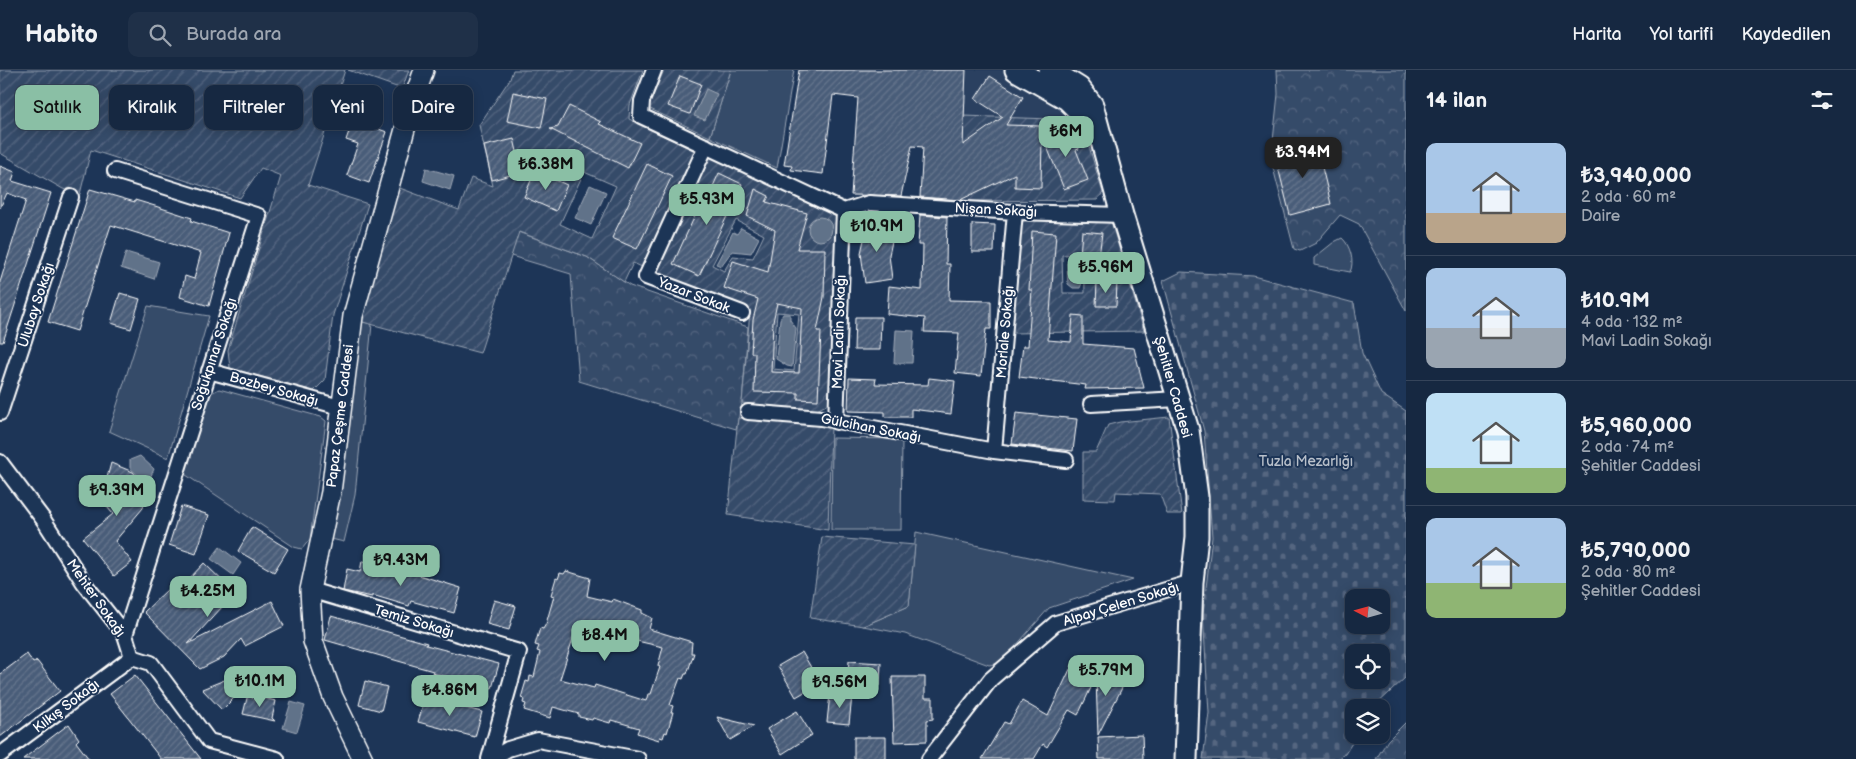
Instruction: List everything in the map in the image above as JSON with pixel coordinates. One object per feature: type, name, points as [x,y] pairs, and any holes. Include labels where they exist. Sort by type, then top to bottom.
[{"type":"main road","name":"Şehitler Caddesi","points":[[1016,70],[1050,74],[1078,88],[1092,105],[1122,215],[1188,430],[1197,497],[1197,537],[1192,582],[1186,759]]},
{"type":"main road","points":[[1082,70],[1092,105]]},
{"type":"main road","name":"Şehitler Caddesi","points":[[1050,74],[1084,114],[1102,141]]},
{"type":"street","name":"Papaz Çeşme Caddesi","points":[[363,759],[333,697],[312,641],[310,590],[331,492],[352,316],[412,104],[424,70]]},
{"type":"street","points":[[654,70],[642,101],[641,116],[844,211]]},
{"type":"street","name":"Yazar Sokak","points":[[706,146],[646,277],[742,314]]},
{"type":"street","name":"Soğukpınar Sokağı","points":[[115,171],[259,216],[125,636]]},
{"type":"street","name":"Ulubay Sokağı","points":[[0,414],[71,197]]},
{"type":"street","name":"Nişan Sokağı","points":[[844,211],[869,203],[1015,212],[1122,215]]},
{"type":"street","name":"Mavi Ladin Sokağı","points":[[836,422],[844,211]]},
{"type":"street","name":"Morlale Sokağı","points":[[994,451],[1015,212]]},
{"type":"street","name":"Bozbey Sokağı","points":[[209,371],[340,407]]},
{"type":"street","points":[[1091,404],[1178,399]]},
{"type":"street","name":"Gülcihan Sokağı","points":[[748,412],[821,418],[994,451],[1066,460]]},
{"type":"street","name":"Mehter Sokağı","points":[[0,462],[43,519],[84,584],[125,636],[132,657]]},
{"type":"street","name":"Alpay Çelen Sokağı","points":[[929,759],[991,679],[1056,623],[1192,582]]},
{"type":"street","name":"Temiz Sokağı","points":[[310,590],[519,652],[490,759]]},
{"type":"street","points":[[132,657],[151,663],[210,741],[277,759]]},
{"type":"street","name":"Kılkış Sokağı","points":[[2,756],[132,657]]},
{"type":"street","points":[[490,759],[508,749],[538,740],[638,759]]},
{"type":"shaded area","points":[[966,70],[1001,70],[1081,120],[963,116]]},
{"type":"shaded area","points":[[706,89],[717,94],[705,120],[694,116]]},
{"type":"shaded area","points":[[426,168],[454,176],[450,190],[423,181]]},
{"type":"shaded area","points":[[590,185],[606,192],[591,225],[575,218]]},
{"type":"shaded area","points":[[820,217],[828,221],[832,229],[828,237],[820,241],[812,237],[808,229],[812,221]]},
{"type":"shaded area","points":[[741,228],[759,238],[751,253],[732,251],[721,266],[716,264],[733,232],[737,234]]},
{"type":"shaded area","points":[[126,252],[159,262],[154,279],[121,268]]},
{"type":"shaded area","points":[[1071,259],[1078,259],[1083,263],[1080,288],[1073,288],[1068,284],[1067,263]]},
{"type":"shaded area","points":[[783,314],[790,314],[790,320],[796,328],[792,367],[776,359],[780,319]]},
{"type":"shaded area","points":[[896,330],[914,331],[912,363],[894,363]]},
{"type":"shaded area","points":[[140,456],[154,469],[150,478],[142,479],[130,468],[130,460]]},
{"type":"shaded area","points":[[220,547],[241,563],[233,575],[211,559]]},
{"type":"shaded area","points":[[291,702],[305,706],[297,732],[283,728]]},
{"type":"green space","points":[[0,70],[345,70],[340,85],[313,85],[313,130],[326,130],[308,185],[368,204],[333,315],[325,380],[314,391],[230,368],[228,350],[281,176],[261,168],[240,198],[91,150],[80,194],[63,189],[0,153]]},
{"type":"green space","points":[[348,70],[409,70],[403,85],[393,86]]},
{"type":"green space","points":[[513,70],[643,70],[630,105],[629,119],[697,152],[642,267],[633,263],[624,282],[587,257],[519,232],[480,353],[359,321],[397,187],[459,210],[471,178],[493,186],[479,125],[510,79]],"holes":[[[584,172],[616,186],[592,239],[560,224]]]},
{"type":"green space","points":[[664,70],[731,70],[710,137],[648,108]]},
{"type":"green space","points":[[731,70],[794,70],[777,168],[710,137]]},
{"type":"green space","points":[[1277,70],[1406,70],[1406,311],[1359,224],[1340,215],[1316,243],[1300,251],[1294,249],[1271,160],[1278,94]]},
{"type":"green space","points":[[963,116],[1081,120],[1103,193],[1097,200],[962,201]]},
{"type":"green space","points":[[710,155],[837,215],[830,403],[815,411],[742,403],[750,311],[655,276]],"holes":[[[736,220],[764,235],[753,258],[733,256],[724,271],[712,265]],[[777,312],[799,314],[794,371],[773,369]]]},
{"type":"green space","points":[[1021,216],[1110,218],[1144,331],[1012,333]],"holes":[[[1084,254],[1085,293],[1063,293],[1062,255]]]},
{"type":"green space","points":[[518,232],[587,257],[630,286],[748,327],[742,403],[736,429],[579,381],[571,274],[511,256]]},
{"type":"green space","points":[[1342,238],[1351,254],[1350,272],[1314,265],[1314,258]]},
{"type":"green space","name":"Tuzla Mezarlığı","points":[[1181,272],[1253,276],[1354,303],[1362,353],[1381,394],[1406,411],[1406,677],[1383,699],[1345,699],[1345,744],[1351,744],[1345,754],[1336,759],[1203,759],[1209,713],[1203,613],[1212,537],[1204,431],[1163,281]]},
{"type":"green space","points":[[148,306],[209,316],[168,458],[109,431]]},
{"type":"green space","points":[[359,321],[372,324],[355,495],[344,542],[331,539],[341,490]]},
{"type":"green space","points":[[219,389],[321,417],[326,421],[310,539],[302,549],[294,547],[183,473],[209,394]]},
{"type":"green space","points":[[1169,417],[1182,514],[1167,514],[1160,494],[1116,492],[1115,500],[1083,499],[1083,452],[1096,452],[1108,425]]},
{"type":"green space","points":[[738,418],[822,422],[831,426],[828,530],[728,515]]},
{"type":"green space","points":[[832,438],[902,439],[901,530],[831,530]]},
{"type":"green space","points":[[916,532],[1133,580],[1049,608],[1001,663],[989,665],[905,634],[863,626],[909,606]]},
{"type":"green space","points":[[822,537],[915,545],[909,606],[863,626],[810,618]]},
{"type":"green space","points":[[1406,722],[1406,759],[1376,759],[1385,744],[1390,744],[1390,738]]},
{"type":"building","points":[[799,70],[966,70],[963,145],[1003,117],[975,99],[990,76],[1023,97],[1006,125],[1040,126],[1040,138],[1042,137],[1041,188],[1015,187],[1015,174],[960,200],[920,197],[923,147],[912,146],[901,196],[851,195],[858,98],[833,95],[823,174],[791,170],[792,166],[784,165]]},
{"type":"building","points":[[680,76],[701,84],[690,114],[668,106]]},
{"type":"building","points":[[513,92],[547,99],[541,128],[507,121]]},
{"type":"building","points":[[569,106],[601,122],[599,124],[640,143],[628,168],[550,129],[558,127]]},
{"type":"building","points":[[1074,129],[1079,149],[1076,150],[1088,180],[1064,189],[1043,137]]},
{"type":"building","points":[[350,130],[381,130],[387,132],[369,183],[347,175],[358,144],[346,140]]},
{"type":"building","points":[[514,139],[522,172],[492,180],[484,146]]},
{"type":"building","points":[[1316,143],[1331,204],[1290,215],[1275,155]]},
{"type":"building","points":[[647,164],[672,176],[637,249],[612,238]]},
{"type":"building","points":[[0,166],[15,172],[12,181],[51,193],[3,342],[0,342],[0,282],[26,200],[7,193],[0,208]]},
{"type":"building","points":[[535,171],[567,185],[556,211],[524,197]]},
{"type":"building","points":[[719,173],[742,184],[699,276],[673,264],[698,209],[702,211]]},
{"type":"building","points":[[90,189],[155,206],[192,218],[191,221],[229,233],[209,306],[180,297],[185,276],[194,279],[201,253],[111,225],[77,331],[48,322]]},
{"type":"building","points":[[755,189],[769,196],[766,202],[807,213],[797,249],[825,249],[824,297],[817,331],[821,331],[818,400],[798,399],[798,393],[754,392],[755,353],[751,353],[753,320],[758,299],[724,288],[733,261],[768,272],[775,230],[747,216]],"holes":[[[777,303],[802,308],[799,373],[771,372],[773,322]]]},
{"type":"building","points":[[920,215],[947,217],[946,264],[950,264],[949,300],[991,301],[991,329],[986,329],[981,376],[955,373],[959,333],[924,332],[925,318],[887,314],[889,286],[922,290],[923,245],[918,245]]},
{"type":"building","points":[[868,222],[895,228],[889,255],[892,279],[865,283],[861,253]]},
{"type":"building","points":[[972,224],[995,225],[994,252],[972,252]]},
{"type":"building","points":[[1032,231],[1056,233],[1048,340],[1071,342],[1073,315],[1083,316],[1083,344],[1134,348],[1144,388],[1085,389],[1086,385],[1019,377],[1023,346],[1028,346],[1032,290],[1029,290]]},
{"type":"building","points":[[1082,231],[1102,233],[1099,257],[1080,255]]},
{"type":"building","points":[[1097,281],[1117,282],[1116,306],[1096,306]]},
{"type":"building","points":[[120,293],[140,299],[131,329],[111,323]]},
{"type":"building","points":[[855,317],[881,317],[880,350],[854,350]]},
{"type":"building","points":[[849,378],[876,379],[875,384],[928,385],[929,378],[955,381],[951,414],[911,409],[911,417],[885,417],[885,412],[848,411]]},
{"type":"building","points":[[1016,413],[1077,419],[1073,451],[1012,444]]},
{"type":"building","points":[[111,463],[133,472],[143,484],[146,497],[143,508],[115,541],[132,562],[114,576],[83,538],[113,514],[101,500]]},
{"type":"building","points":[[181,506],[209,515],[196,554],[169,545]]},
{"type":"building","points":[[252,527],[288,549],[274,572],[238,551]]},
{"type":"building","points":[[362,561],[390,566],[461,588],[454,613],[411,601],[409,606],[372,595],[372,597],[343,591],[347,569],[360,572]]},
{"type":"building","points":[[204,563],[235,593],[188,644],[272,601],[284,626],[245,646],[241,639],[224,657],[200,669],[144,612],[169,588],[175,594]]},
{"type":"building","points":[[566,571],[590,578],[587,596],[612,602],[613,599],[642,610],[642,613],[652,618],[649,629],[692,642],[691,653],[694,653],[687,674],[685,674],[683,679],[680,678],[670,705],[673,706],[671,712],[673,712],[667,733],[665,732],[663,738],[660,737],[659,740],[637,733],[639,728],[611,720],[610,723],[593,718],[592,720],[579,717],[579,714],[553,707],[550,718],[524,710],[526,704],[523,703],[524,699],[521,698],[526,681],[529,682],[530,676],[534,677],[540,652],[537,651],[539,646],[535,645],[540,628],[543,629],[546,624],[554,596],[551,595],[556,578],[558,579],[560,573],[564,574]],"holes":[[[578,623],[612,632],[611,635],[663,647],[658,666],[660,667],[651,694],[648,694],[646,701],[595,685],[594,688],[560,679]]]},
{"type":"building","points":[[494,600],[516,606],[509,630],[487,624]]},
{"type":"building","points":[[331,616],[427,643],[426,645],[499,664],[492,688],[432,673],[433,671],[325,640]]},
{"type":"building","points":[[802,652],[820,683],[796,697],[778,666]]},
{"type":"building","points":[[27,654],[33,663],[37,661],[60,691],[0,737],[0,674]]},
{"type":"building","points":[[849,661],[881,663],[880,685],[847,683]]},
{"type":"building","points":[[1073,663],[1097,675],[1078,715],[1069,710],[1047,747],[1043,744],[1034,759],[982,759],[1004,722],[1009,724],[1022,701],[1048,716]]},
{"type":"building","points":[[1100,672],[1124,684],[1098,735],[1096,679]]},
{"type":"building","points":[[135,675],[201,759],[161,759],[110,694]]},
{"type":"building","points":[[232,677],[243,689],[222,710],[202,689]]},
{"type":"building","points":[[892,677],[925,677],[925,698],[933,698],[933,719],[927,720],[927,741],[894,742]]},
{"type":"building","points":[[365,681],[387,687],[381,711],[359,705]]},
{"type":"building","points":[[248,694],[255,701],[256,696],[276,701],[272,718],[275,721],[243,714]]},
{"type":"building","points":[[830,694],[852,696],[849,724],[827,722]]},
{"type":"building","points":[[425,698],[482,712],[475,737],[418,722]]},
{"type":"building","points":[[797,711],[812,735],[782,754],[767,729]]},
{"type":"building","points":[[717,717],[754,726],[730,740]]},
{"type":"building","points":[[69,724],[79,739],[76,742],[89,759],[23,759]]},
{"type":"building","points":[[1142,735],[1143,759],[1099,759],[1098,737]]},
{"type":"building","points":[[854,737],[886,737],[886,759],[854,759]]}]
